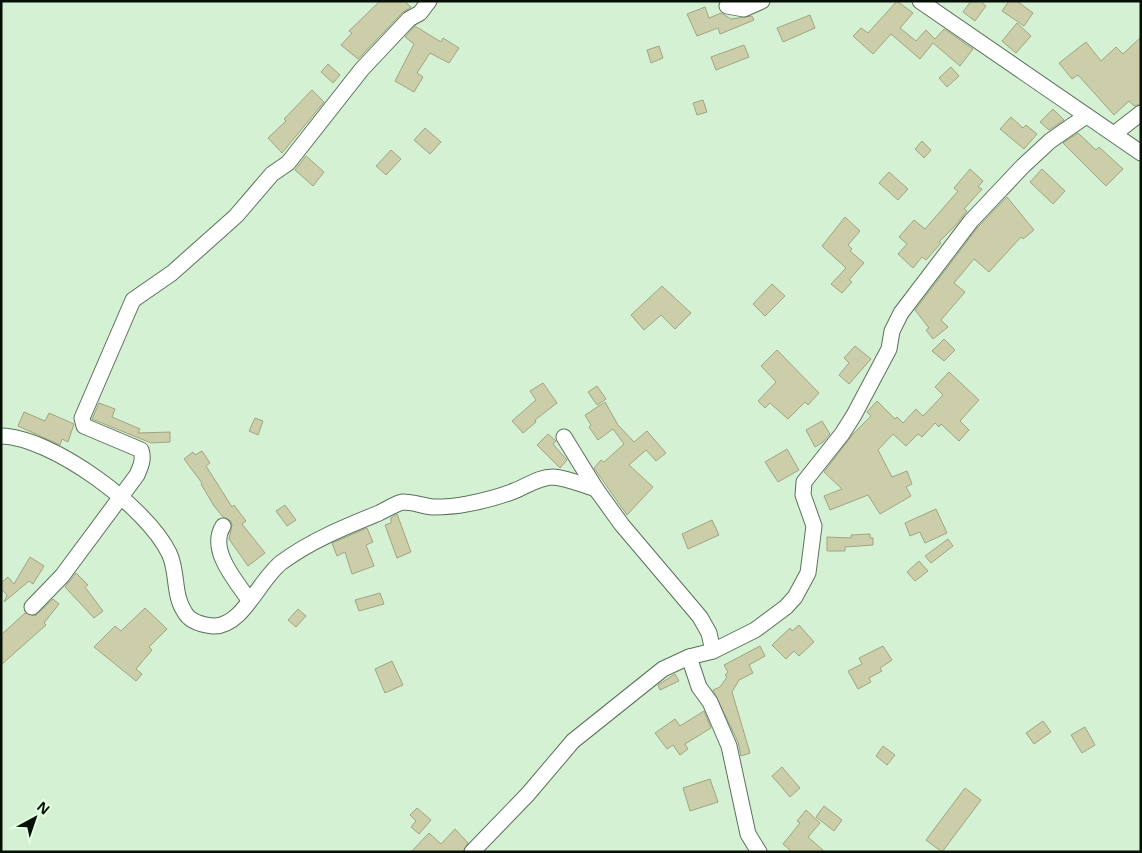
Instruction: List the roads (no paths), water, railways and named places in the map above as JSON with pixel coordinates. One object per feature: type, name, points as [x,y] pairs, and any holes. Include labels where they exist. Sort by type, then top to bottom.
[{"type":"street","points":[[32,607],[62,576],[137,475],[143,456],[141,450],[84,426],[82,418],[133,300],[172,273],[236,216],[272,174],[288,164],[362,69],[409,19],[420,13],[429,1]]},
{"type":"street","points":[[727,6],[744,9],[762,1]]},
{"type":"street","points":[[920,1],[1141,153]]},
{"type":"street","points":[[1114,134],[1141,113]]},
{"type":"street","points":[[472,852],[528,794],[573,741],[663,668],[689,657],[713,651],[755,630],[786,607],[802,586],[808,573],[814,526],[803,495],[804,482],[842,434],[854,415],[889,348],[892,331],[912,298],[971,222],[1011,178],[1050,141],[1086,116]]},
{"type":"street","points":[[1,436],[12,436],[29,441],[51,451],[121,496],[141,514],[166,546],[174,565],[180,605],[189,618],[206,625],[223,625],[235,618],[280,563],[336,530],[402,502],[434,507],[467,504],[495,498],[546,478],[560,478],[596,489]]},
{"type":"street","points":[[564,437],[596,489],[622,525],[700,617],[709,633],[713,651]]},
{"type":"street","points":[[222,526],[218,542],[226,566],[249,600]]},
{"type":"street","points":[[689,657],[698,687],[710,702],[729,746],[744,817],[751,841],[759,852]]}]
